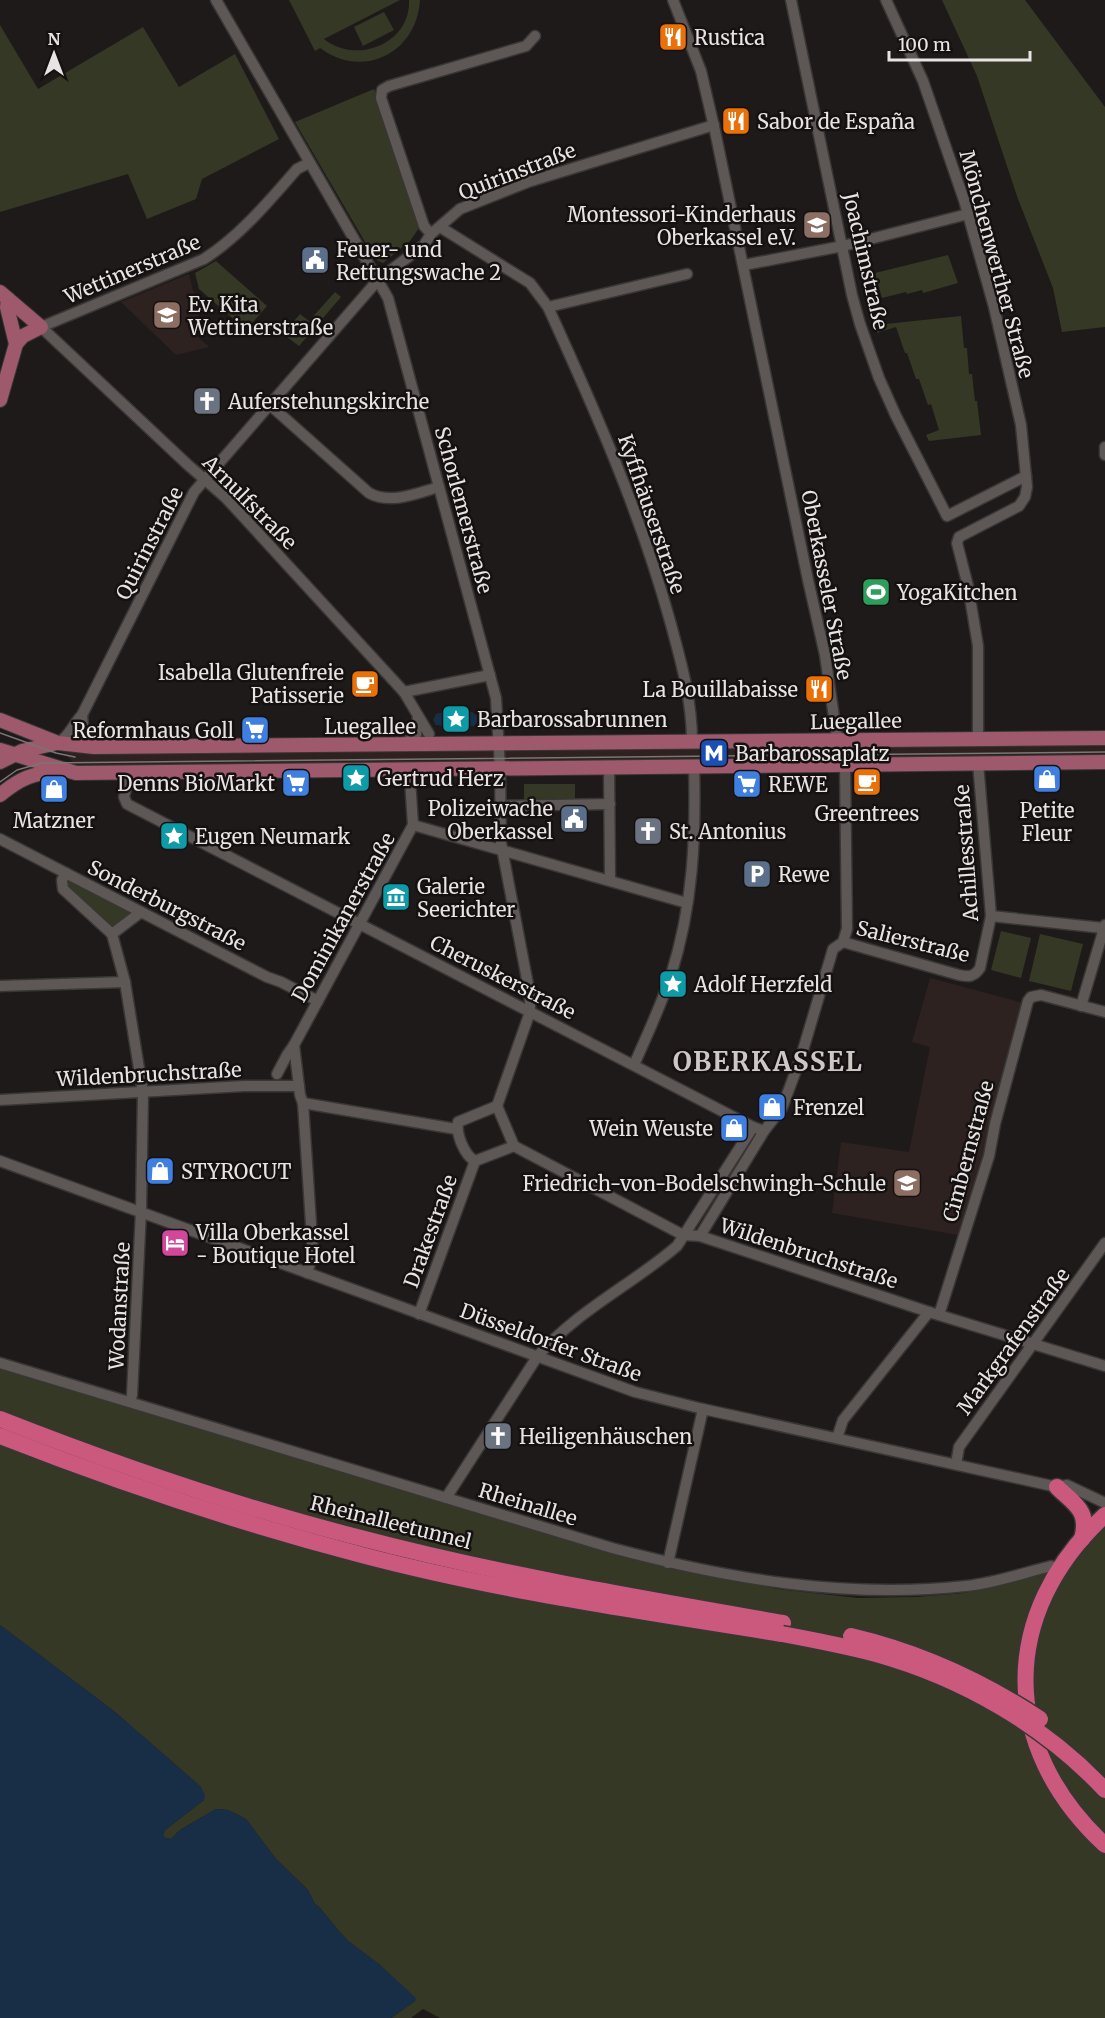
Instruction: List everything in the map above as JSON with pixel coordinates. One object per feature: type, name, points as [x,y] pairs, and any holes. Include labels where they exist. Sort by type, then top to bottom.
[{"type":"highway","name":"Rheinalleetunnel","points":[[0,1419],[190,1488],[357,1537],[534,1578],[783,1628]]},
{"type":"highway","name":"Rheinalleetunnel","points":[[0,1436],[239,1521],[358,1554],[514,1589],[783,1628]]},
{"type":"highway","points":[[1057,1487],[1072,1499],[1082,1512],[1084,1526],[1082,1539]]},
{"type":"highway","points":[[1105,1515],[1082,1539],[1048,1586],[1035,1615],[1025,1671],[1032,1736],[1044,1765],[1061,1796],[1088,1829],[1105,1845]]},
{"type":"highway","points":[[783,1628],[880,1643],[923,1657],[967,1676],[1004,1695],[1040,1719],[1073,1744],[1105,1774]]},
{"type":"highway","points":[[783,1628],[920,1668],[962,1687],[1034,1728],[1066,1753],[1105,1790]]},
{"type":"main road","points":[[0,400],[16,344],[22,336],[41,327],[4,295]]},
{"type":"main road","points":[[4,295],[16,344]]},
{"type":"main road","name":"Luegallee","points":[[0,720],[58,743],[94,747],[441,744],[499,748],[692,742],[1105,738]]},
{"type":"main road","points":[[429,734],[441,744]]},
{"type":"main road","points":[[0,762],[6,752],[58,743]]},
{"type":"main road","points":[[6,752],[76,773]]},
{"type":"main road","points":[[0,795],[15,783],[31,775],[46,772],[1105,762]]},
{"type":"street","name":"Schorlemerstraße","points":[[216,0],[388,298],[496,698],[499,748]]},
{"type":"street","name":"Oberkasseler Straße","points":[[673,0],[701,71],[714,125],[825,655],[844,765],[848,913],[846,936],[843,942],[834,949],[801,1057],[782,1108],[764,1131],[700,1236]]},
{"type":"street","name":"Joachimstraße","points":[[791,0],[855,305],[879,378],[896,416],[947,516],[1026,476]]},
{"type":"street","name":"Mönchenwerther Straße","points":[[886,0],[922,81],[968,214],[994,307],[1021,425],[1027,487],[1023,502],[959,537],[957,543],[968,586],[978,646],[978,739]]},
{"type":"street","points":[[435,230],[424,226],[381,98],[382,90],[526,46],[535,36]]},
{"type":"street","name":"Quirinstraße","points":[[58,743],[69,734],[82,715],[191,497],[378,280],[424,245],[435,230],[460,209],[528,182],[714,125]]},
{"type":"street","name":"Wettinerstraße","points":[[41,327],[204,259],[223,246],[241,229],[297,169],[309,163]]},
{"type":"street","points":[[744,265],[843,246],[968,214]]},
{"type":"street","name":"Kyffhäuserstraße","points":[[435,230],[530,283],[548,307],[614,455],[659,580],[684,674],[692,742]]},
{"type":"street","points":[[548,307],[687,274]]},
{"type":"street","name":"Arnulfstraße","points":[[41,327],[226,498],[404,692],[429,734]]},
{"type":"street","points":[[270,405],[369,494],[393,499],[439,487]]},
{"type":"street","points":[[1105,447],[1105,455]]},
{"type":"street","points":[[404,692],[490,675]]},
{"type":"street","points":[[82,715],[84,736],[94,747]]},
{"type":"street","points":[[403,745],[416,735],[418,716]]},
{"type":"street","points":[[497,1106],[458,1122],[456,1129],[468,1158],[474,1161],[514,1146],[497,1106],[530,1012],[530,995],[502,851],[499,748]]},
{"type":"street","name":"Achillesstraße","points":[[975,974],[980,968],[991,916],[978,763]]},
{"type":"street","points":[[609,766],[610,879]]},
{"type":"street","points":[[634,1065],[670,977],[680,944],[693,866],[694,766]]},
{"type":"street","name":"Dominikanerstraße","points":[[277,1074],[414,825],[410,779],[414,769]]},
{"type":"street","name":"Cheruskerstraße","points":[[130,772],[124,796],[127,804],[764,1131]]},
{"type":"street","points":[[501,806],[610,804]]},
{"type":"street","points":[[414,825],[610,879],[687,903]]},
{"type":"street","name":"Sonderburgstraße","points":[[0,839],[318,1001]]},
{"type":"street","points":[[66,873],[62,880],[63,889],[112,934],[141,912]]},
{"type":"street","points":[[991,916],[1104,927],[1081,1006],[1105,1012]]},
{"type":"street","name":"Wodanstraße","points":[[112,934],[125,982],[143,1092],[141,1211],[130,1402]]},
{"type":"street","name":"Salierstraße","points":[[843,942],[959,975],[975,974]]},
{"type":"street","points":[[0,986],[125,982]]},
{"type":"street","name":"Cimbernstraße","points":[[837,1438],[843,1420],[934,1313],[989,1156],[998,1109],[1028,1001],[1031,997],[1041,995],[1081,1006]]},
{"type":"street","points":[[294,1045],[303,1103],[313,1254],[307,1273]]},
{"type":"street","name":"Wildenbruchstraße","points":[[0,1100],[244,1086],[299,1086]]},
{"type":"street","points":[[303,1103],[456,1129]]},
{"type":"street","points":[[446,1498],[549,1342],[677,1246],[753,1127]]},
{"type":"street","name":"Wildenbruchstraße","points":[[514,1146],[683,1236],[700,1236],[1105,1366]]},
{"type":"street","name":"Düsseldorfer Straße","points":[[0,1161],[635,1392],[1057,1487],[1067,1485],[1105,1503]]},
{"type":"street","name":"Drakestraße","points":[[419,1314],[474,1161]]},
{"type":"street","name":"Markgrafenstraße","points":[[956,1464],[959,1447],[1105,1243]]},
{"type":"street","name":"Rheinallee","points":[[0,1363],[568,1535],[668,1563],[778,1583],[858,1590],[916,1590],[966,1586],[1051,1566],[1059,1568]]},
{"type":"street","points":[[668,1563],[703,1409]]},
{"type":"shaded area","name":"Ev. Kita Wettinerstraße","points":[[189,274],[193,291],[208,305],[190,325],[191,331],[209,347],[176,355],[121,302]]},
{"type":"shaded area","points":[[1105,742],[1105,760],[79,768],[63,752]]},
{"type":"shaded area","points":[[930,978],[1027,1004],[964,1236],[832,1213],[841,1142],[909,1152],[930,1047],[912,1042]]},
{"type":"green space","points":[[289,0],[400,0],[324,39],[337,47],[365,50],[391,39],[401,28],[407,15],[409,0],[420,0],[417,19],[409,34],[398,47],[385,56],[370,61],[353,61],[337,57],[320,48],[315,51]]},
{"type":"green space","points":[[942,0],[1025,0],[1105,107],[1105,327],[1062,332],[1053,288],[1018,199],[977,76]]},
{"type":"green space","points":[[384,12],[394,30],[363,46],[354,27]]},
{"type":"green space","points":[[0,25],[38,89],[143,27],[179,87],[235,54],[279,139],[202,179],[196,199],[147,219],[128,174],[0,212]]},
{"type":"green space","points":[[374,89],[419,228],[410,241],[383,263],[375,259],[295,122]]},
{"type":"green space","points":[[948,255],[958,283],[923,293],[922,290],[882,298],[875,273]]},
{"type":"green space","points":[[216,261],[267,306],[246,330],[199,289],[195,273]]},
{"type":"green space","points":[[335,292],[341,297],[299,346],[283,334],[300,314],[309,321]]},
{"type":"green space","points":[[961,316],[964,348],[967,348],[969,374],[972,374],[981,435],[929,441],[926,435],[939,430],[931,404],[928,405],[919,379],[916,379],[896,327],[877,333],[876,325]]},
{"type":"green space","points":[[524,784],[575,784],[575,803],[524,804]]},
{"type":"green space","points":[[68,879],[131,911],[131,914],[112,928],[64,889]]},
{"type":"green space","points":[[1001,931],[1031,938],[1021,978],[991,970]]},
{"type":"green space","points":[[1040,934],[1083,944],[1071,991],[1029,981]]},
{"type":"green space","points":[[0,1366],[556,1536],[669,1565],[777,1589],[858,1598],[964,1593],[1066,1567],[1105,1525],[1105,2018],[440,2018],[423,2009],[411,2018],[391,2018],[415,2001],[380,1965],[348,1941],[315,1904],[308,1890],[276,1859],[246,1819],[228,1810],[216,1809],[180,1830],[171,1839],[165,1838],[163,1835],[165,1830],[204,1800],[201,1787],[115,1712],[0,1625]]},
{"type":"water","name":"Barbarossabrunnen","points":[[448,711],[472,712],[477,716],[477,722],[474,726],[463,726],[463,728],[436,725],[433,720],[436,714]]},
{"type":"water","points":[[0,1625],[115,1712],[201,1787],[205,1795],[204,1800],[165,1830],[163,1835],[165,1838],[171,1839],[180,1830],[216,1809],[228,1810],[246,1819],[276,1859],[308,1890],[315,1904],[348,1941],[380,1965],[416,1998],[415,2001],[391,2018],[0,2018]]},
{"type":"tram line","points":[[0,733],[56,753],[75,757]]},
{"type":"tram line","points":[[0,782],[17,770],[42,763],[1105,752]]},
{"type":"place","name":"Rustica","points":[[673,37]]},
{"type":"place","name":"Sabor de España","points":[[736,121]]},
{"type":"place","name":"Montessori-Kinderhaus Oberkassel e.V.","points":[[817,225]]},
{"type":"place","name":"Feuer- und Rettungswache 2","points":[[315,260]]},
{"type":"place","name":"Ev. Kita Wettinerstraße","points":[[167,315]]},
{"type":"place","name":"Auferstehungskirche","points":[[207,401]]},
{"type":"place","name":"YogaKitchen","points":[[876,592]]},
{"type":"place","name":"Isabella Glutenfreie Patisserie","points":[[365,684]]},
{"type":"place","name":"La Bouillabaisse","points":[[819,689]]},
{"type":"place","name":"Barbarossabrunnen","points":[[456,719]]},
{"type":"place","name":"Reformhaus Goll","points":[[255,730]]},
{"type":"place","name":"Barbarossaplatz","points":[[714,753]]},
{"type":"place","name":"Gertrud Herz","points":[[356,778]]},
{"type":"place","name":"Petite Fleur","points":[[1047,779]]},
{"type":"place","name":"Greentrees","points":[[867,782]]},
{"type":"place","name":"Denns BioMarkt","points":[[296,783]]},
{"type":"place","name":"REWE","points":[[747,784]]},
{"type":"place","name":"Matzner","points":[[54,789]]},
{"type":"place","name":"Polizeiwache Oberkassel","points":[[574,819]]},
{"type":"place","name":"St. Antonius","points":[[648,831]]},
{"type":"place","name":"Eugen Neumark","points":[[174,836]]},
{"type":"place","name":"Rewe","points":[[757,874]]},
{"type":"place","name":"Galerie Seerichter","points":[[396,897]]},
{"type":"place","name":"Adolf Herzfeld","points":[[673,984]]},
{"type":"place","name":"Frenzel","points":[[772,1107]]},
{"type":"place","name":"Wein Weuste","points":[[734,1128]]},
{"type":"place","name":"STYROCUT","points":[[160,1171]]},
{"type":"place","name":"Friedrich-von-Bodelschwingh-Schule","points":[[907,1183]]},
{"type":"place","name":"Villa Oberkassel - Boutique Hotel","points":[[175,1243]]},
{"type":"place","name":"Heiligenhäuschen","points":[[498,1436]]},
{"type":"district","name":"OBERKASSEL","points":[[768,1061]]}]
